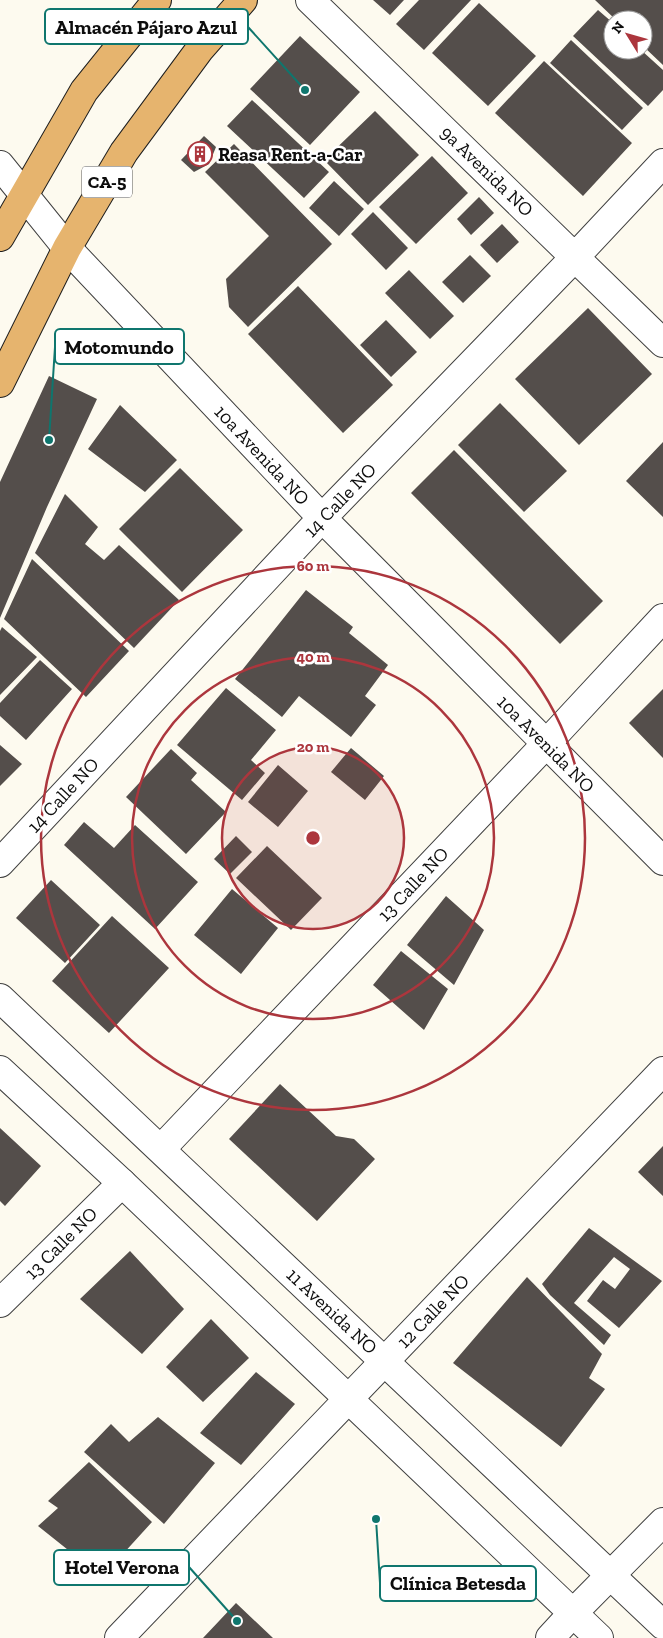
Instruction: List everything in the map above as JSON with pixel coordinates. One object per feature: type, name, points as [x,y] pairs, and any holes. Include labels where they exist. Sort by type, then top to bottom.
[{"type":"highway","points":[[3,226],[25,194],[84,91],[157,0]]},
{"type":"highway","name":"CA-5","points":[[0,382],[68,248],[124,152],[200,50],[243,0]]},
{"type":"street","name":"9a Avenida NO","points":[[310,0],[663,342]]},
{"type":"street","name":"14 Calle NO","points":[[0,863],[322,518],[663,163]]},
{"type":"street","name":"10a Avenida NO","points":[[0,166],[68,248],[322,518],[663,861]]},
{"type":"street","name":"13 Calle NO","points":[[161,1149],[546,744],[663,618]]},
{"type":"street","name":"11 Avenida NO","points":[[0,998],[663,1624]]},
{"type":"street","points":[[0,1070],[122,1183],[599,1638]]},
{"type":"street","name":"12 Calle NO","points":[[119,1638],[663,1071]]},
{"type":"street","name":"13 Calle NO","points":[[0,1303],[122,1183]]},
{"type":"street","points":[[550,1638],[663,1522]]},
{"type":"building","points":[[373,0],[404,0],[390,15]]},
{"type":"building","points":[[419,0],[471,0],[424,50],[396,24]]},
{"type":"building","points":[[595,0],[663,0],[663,65],[653,56],[653,10],[606,10]]},
{"type":"building","points":[[479,3],[536,56],[488,106],[432,53]]},
{"type":"building","points":[[598,10],[603,14],[603,60],[652,60],[663,70],[663,90],[648,106],[573,36]]},
{"type":"building","points":[[300,36],[360,92],[310,145],[250,89]]},
{"type":"building","points":[[571,40],[643,108],[622,130],[550,63]]},
{"type":"building","points":[[544,61],[632,143],[583,196],[495,113]]},
{"type":"building","points":[[252,100],[329,172],[304,198],[227,126]]},
{"type":"building","points":[[375,111],[419,155],[368,205],[324,160]]},
{"type":"building","name":"Reasa Rent-a-Car","points":[[204,136],[216,147],[209,164],[194,172],[181,160]]},
{"type":"building","points":[[234,144],[332,244],[248,327],[229,307],[226,279],[269,236],[205,172]]},
{"type":"building","points":[[432,156],[468,193],[416,244],[379,207]]},
{"type":"building","points":[[334,181],[364,209],[339,236],[309,208]]},
{"type":"building","points":[[479,197],[494,213],[471,235],[457,219]]},
{"type":"building","points":[[373,212],[408,248],[386,270],[351,234]]},
{"type":"building","points":[[502,224],[519,242],[497,263],[480,245]]},
{"type":"building","points":[[470,255],[491,276],[463,303],[442,282]]},
{"type":"building","points":[[409,270],[454,316],[430,339],[385,293]]},
{"type":"building","points":[[298,286],[393,385],[343,433],[248,334]]},
{"type":"building","points":[[588,308],[652,374],[579,445],[515,379]]},
{"type":"building","points":[[386,320],[417,352],[391,377],[360,345]]},
{"type":"building","points":[[49,376],[97,399],[47,507],[0,618],[0,482]]},
{"type":"building","points":[[500,403],[567,471],[524,512],[458,445]]},
{"type":"building","points":[[120,405],[177,460],[145,492],[88,449]]},
{"type":"building","points":[[663,442],[663,517],[626,481]]},
{"type":"building","points":[[454,450],[603,601],[560,644],[411,493]]},
{"type":"building","points":[[180,468],[243,530],[182,592],[119,529]]},
{"type":"building","points":[[65,494],[98,527],[85,544],[104,560],[119,545],[179,600],[134,648],[35,553]]},
{"type":"building","points":[[32,559],[129,651],[86,697],[4,619]]},
{"type":"building","points":[[306,590],[353,627],[349,633],[388,665],[365,696],[376,705],[351,737],[299,696],[282,717],[235,679]]},
{"type":"building","points":[[2,627],[37,657],[0,695],[0,631]]},
{"type":"building","points":[[40,660],[72,689],[26,740],[0,716],[0,703]]},
{"type":"building","points":[[226,688],[276,730],[251,760],[265,773],[242,800],[177,745]]},
{"type":"building","points":[[663,689],[663,758],[629,723]]},
{"type":"building","points":[[0,745],[22,764],[0,786]]},
{"type":"building","points":[[351,748],[384,776],[365,800],[331,772]]},
{"type":"building","points":[[171,749],[197,773],[191,780],[226,812],[186,854],[126,797]]},
{"type":"building","points":[[278,765],[308,791],[278,827],[248,802]]},
{"type":"building","points":[[84,822],[114,848],[135,825],[198,882],[155,929],[64,845]]},
{"type":"building","points":[[236,836],[252,852],[230,874],[214,859]]},
{"type":"building","points":[[267,846],[322,898],[291,930],[236,878]]},
{"type":"building","points":[[51,880],[100,925],[65,963],[16,918]]},
{"type":"building","points":[[232,889],[278,928],[241,974],[194,935]]},
{"type":"building","points":[[446,896],[484,930],[454,985],[407,945]]},
{"type":"building","points":[[112,916],[169,968],[109,1033],[52,981]]},
{"type":"building","points":[[401,951],[448,989],[424,1030],[373,985]]},
{"type":"building","points":[[280,1084],[336,1136],[354,1139],[375,1159],[317,1221],[229,1139]]},
{"type":"building","points":[[0,1128],[41,1166],[5,1206],[0,1201]]},
{"type":"building","points":[[663,1146],[663,1196],[638,1172]]},
{"type":"building","points":[[589,1228],[662,1281],[619,1328],[587,1301],[603,1280],[615,1289],[630,1269],[614,1257],[574,1303],[611,1335],[604,1345],[550,1295],[542,1284]]},
{"type":"building","points":[[130,1251],[184,1309],[142,1354],[80,1299]]},
{"type":"building","points":[[527,1277],[602,1354],[589,1378],[605,1389],[561,1447],[453,1363]]},
{"type":"building","points":[[211,1319],[249,1358],[203,1402],[166,1367]]},
{"type":"building","points":[[256,1372],[295,1404],[241,1465],[200,1433]]},
{"type":"building","points":[[158,1417],[215,1463],[164,1524],[84,1452],[111,1424],[129,1442]]},
{"type":"building","points":[[89,1462],[152,1522],[102,1577],[38,1526],[58,1508],[48,1501]]},
{"type":"building","points":[[236,1603],[273,1638],[203,1638]]},
{"type":"place","name":"Almacén Pájaro Azul","points":[[305,90]]},
{"type":"place","name":"Reasa Rent-a-Car","points":[[200,154]]},
{"type":"place","name":"Motomundo","points":[[49,440]]},
{"type":"place","name":"Clínica Betesda","points":[[376,1519]]},
{"type":"place","name":"Hotel Verona","points":[[237,1621]]}]
